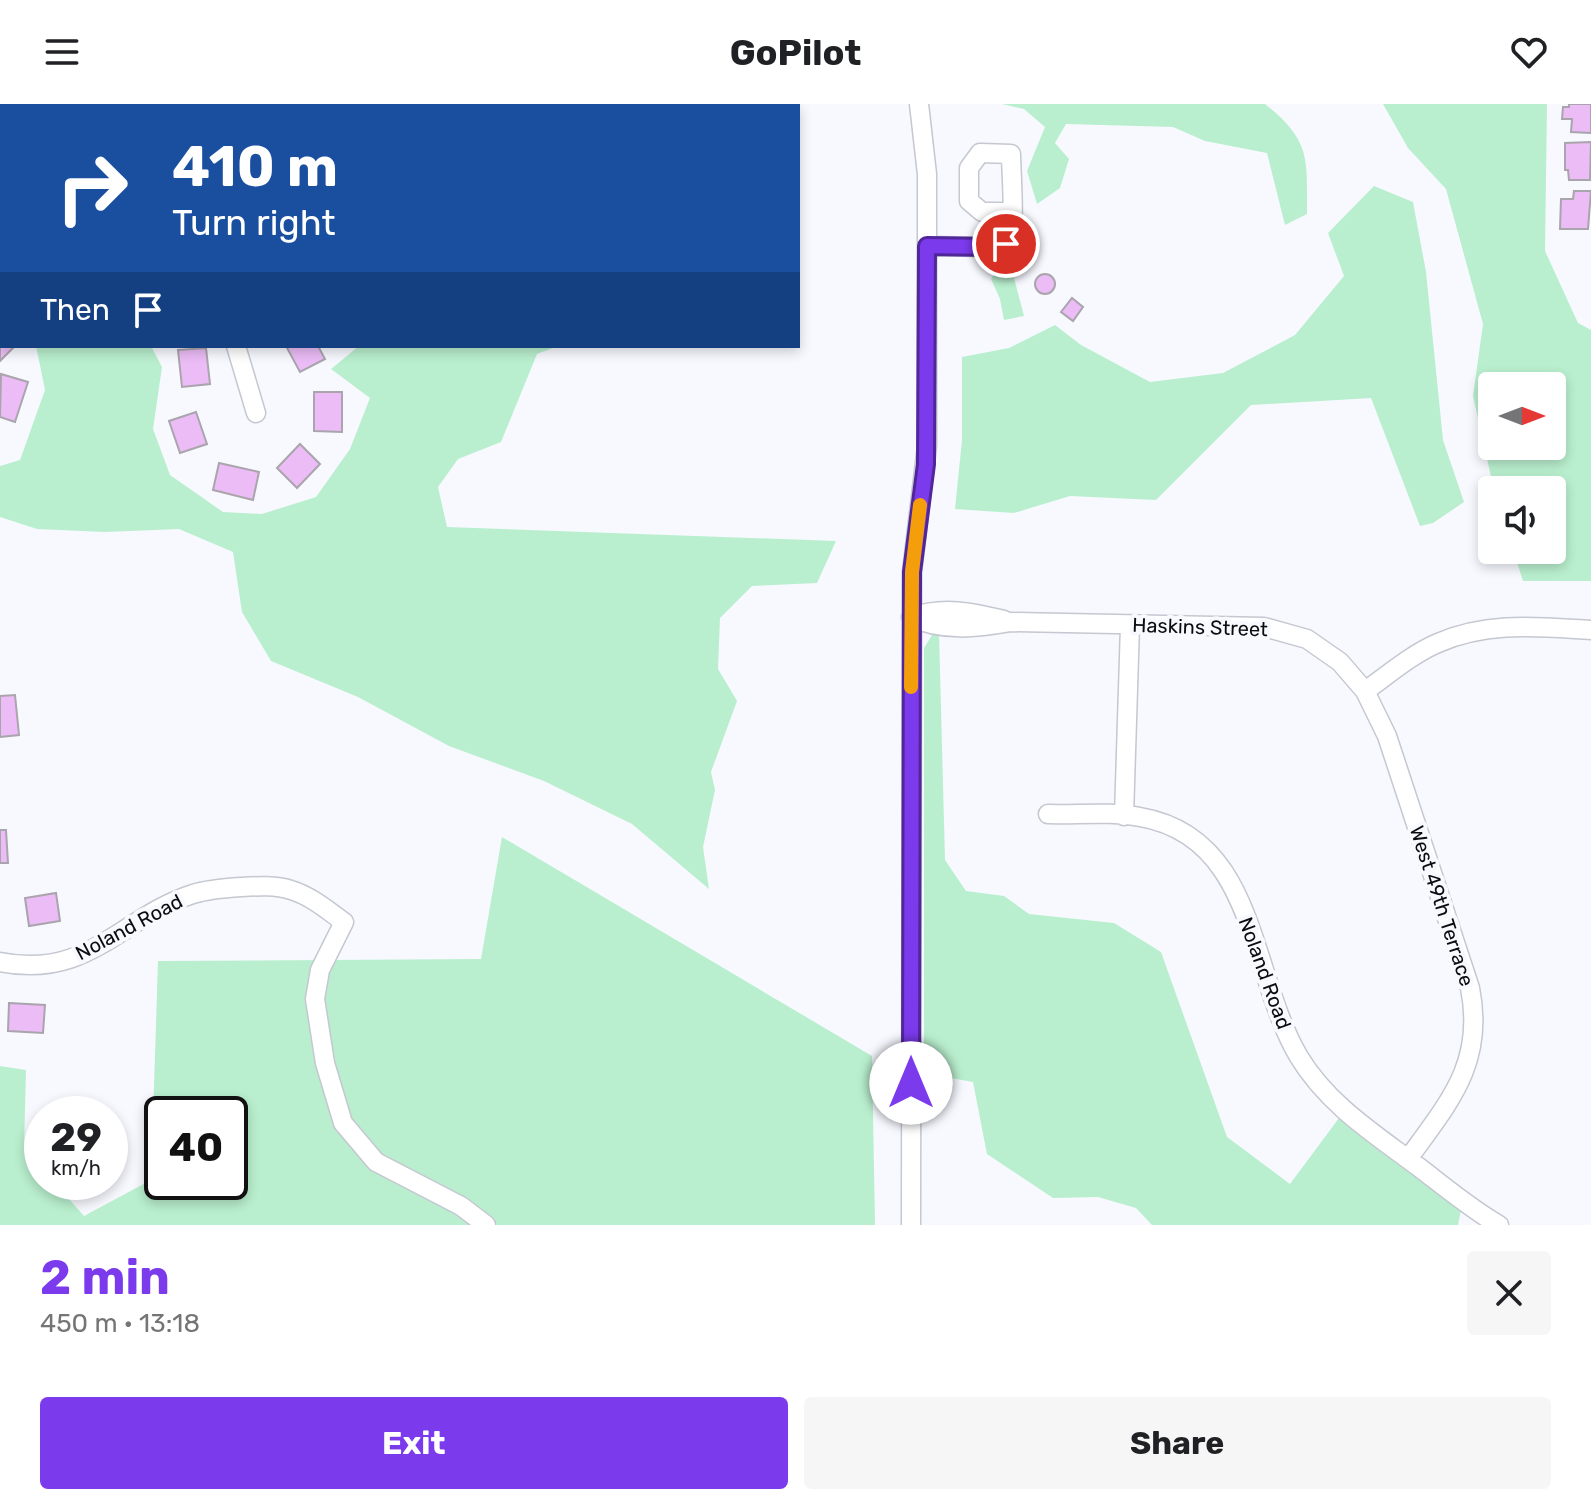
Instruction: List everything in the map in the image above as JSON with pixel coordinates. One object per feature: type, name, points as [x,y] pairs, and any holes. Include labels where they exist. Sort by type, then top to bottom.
[{"type":"street","points":[[911,1225],[911,617],[913,558],[927,446],[926,156],[919,104]]},
{"type":"street","points":[[927,246],[1001,246],[1011,237],[1012,212]]},
{"type":"street","points":[[237,348],[256,413]]},
{"type":"street","name":"Haskins Street","points":[[911,617],[932,610],[966,611],[1011,622],[1235,626],[1282,630],[1318,645],[1340,662],[1365,691]]},
{"type":"street","points":[[1124,816],[1130,625]]},
{"type":"street","points":[[1365,691],[1436,643],[1468,632],[1517,626],[1591,630]]},
{"type":"street","name":"West 49th Terrace","points":[[1365,691],[1387,736],[1470,988],[1474,1009],[1472,1049],[1466,1071],[1457,1091],[1408,1159]]},
{"type":"street","name":"Noland Road","points":[[1048,814],[1152,819],[1193,838],[1213,854],[1238,895],[1273,1002],[1301,1060],[1337,1104],[1408,1159],[1474,1219],[1499,1225]]},
{"type":"street","name":"Noland Road","points":[[0,962],[13,965],[49,964],[84,956],[162,909],[193,894],[224,888],[259,886],[289,889],[317,903],[344,922],[320,970],[315,999],[325,1063],[343,1123],[376,1162],[461,1206],[486,1225]]},
{"type":"green space","points":[[1002,104],[1265,104],[1299,140],[1306,164],[1307,214],[1285,225],[1267,153],[1205,141],[1173,127],[1066,124],[1055,143],[1069,159],[1060,188],[1037,204],[1027,171],[1045,127],[1024,109]]},
{"type":"green space","points":[[1383,104],[1547,104],[1545,251],[1578,323],[1591,330],[1591,581],[1523,581],[1518,564],[1566,564],[1566,476],[1491,476],[1487,460],[1566,460],[1566,372],[1478,372],[1478,418],[1473,396],[1483,324],[1446,189],[1408,148]]},
{"type":"green space","points":[[1374,186],[1413,202],[1426,272],[1443,440],[1464,502],[1433,523],[1420,526],[1371,398],[1251,405],[1156,500],[1070,496],[1014,513],[955,509],[962,440],[962,357],[1009,348],[1055,325],[1081,345],[1150,382],[1223,373],[1295,335],[1344,276],[1328,233]]},
{"type":"green space","points":[[998,268],[1008,268],[1013,274],[1024,316],[1004,320],[1000,299],[991,279]]},
{"type":"green space","points":[[36,348],[152,348],[162,367],[153,429],[170,475],[223,512],[262,514],[316,497],[350,449],[370,398],[331,369],[357,348],[553,348],[537,354],[501,442],[458,459],[438,487],[447,527],[836,541],[817,583],[752,586],[720,618],[718,669],[737,701],[711,772],[715,790],[703,847],[709,889],[632,824],[544,781],[449,746],[358,697],[271,661],[242,612],[233,552],[179,529],[105,532],[37,529],[0,517],[0,466],[20,460],[45,390]]},
{"type":"green space","points":[[939,632],[945,860],[966,891],[1004,896],[1029,914],[1114,923],[1161,952],[1227,1137],[1290,1184],[1339,1118],[1456,1203],[1461,1210],[1458,1225],[1152,1225],[1136,1208],[1098,1197],[1053,1198],[987,1154],[973,1082],[924,1073],[924,648],[932,635]]},
{"type":"green space","points":[[502,837],[872,1056],[875,1225],[0,1225],[0,1066],[26,1070],[24,1200],[70,1200],[84,1216],[114,1200],[128,1200],[128,1192],[144,1184],[144,1200],[248,1200],[248,1096],[154,1096],[158,961],[481,959]]},
{"type":"building","points":[[1569,104],[1591,104],[1591,133],[1571,132],[1572,119],[1562,119],[1563,107],[1569,107]]},
{"type":"building","points":[[1591,142],[1590,180],[1569,180],[1568,170],[1565,170],[1565,143]]},
{"type":"building","points":[[1574,191],[1591,191],[1588,229],[1560,229],[1561,199],[1573,199]]},
{"type":"building","points":[[1045,274],[1052,277],[1055,284],[1052,291],[1045,294],[1038,291],[1035,284],[1038,277]]},
{"type":"building","points":[[1072,298],[1083,307],[1073,321],[1061,312]]},
{"type":"building","points":[[0,348],[13,348],[0,361]]},
{"type":"building","points":[[206,348],[210,384],[182,387],[178,350]]},
{"type":"building","points":[[287,348],[319,348],[325,359],[300,372]]},
{"type":"building","points":[[1,374],[28,382],[15,422],[0,417]]},
{"type":"building","points":[[314,392],[342,392],[342,432],[314,431]]},
{"type":"building","points":[[196,412],[207,444],[180,453],[169,421]]},
{"type":"building","points":[[300,444],[320,464],[297,488],[277,468]]},
{"type":"building","points":[[219,463],[259,472],[253,500],[213,490]]},
{"type":"building","points":[[15,695],[19,735],[0,737],[0,696]]},
{"type":"building","points":[[0,830],[6,830],[8,863],[0,863]]},
{"type":"building","points":[[56,893],[60,921],[29,926],[25,898]]},
{"type":"building","points":[[9,1003],[45,1005],[43,1033],[8,1031]]},
{"type":"slow traffic","points":[[911,687],[912,572],[920,505]]},
{"type":"route","points":[[911,1083],[912,572],[926,464],[927,246],[991,247],[1006,244]]}]
